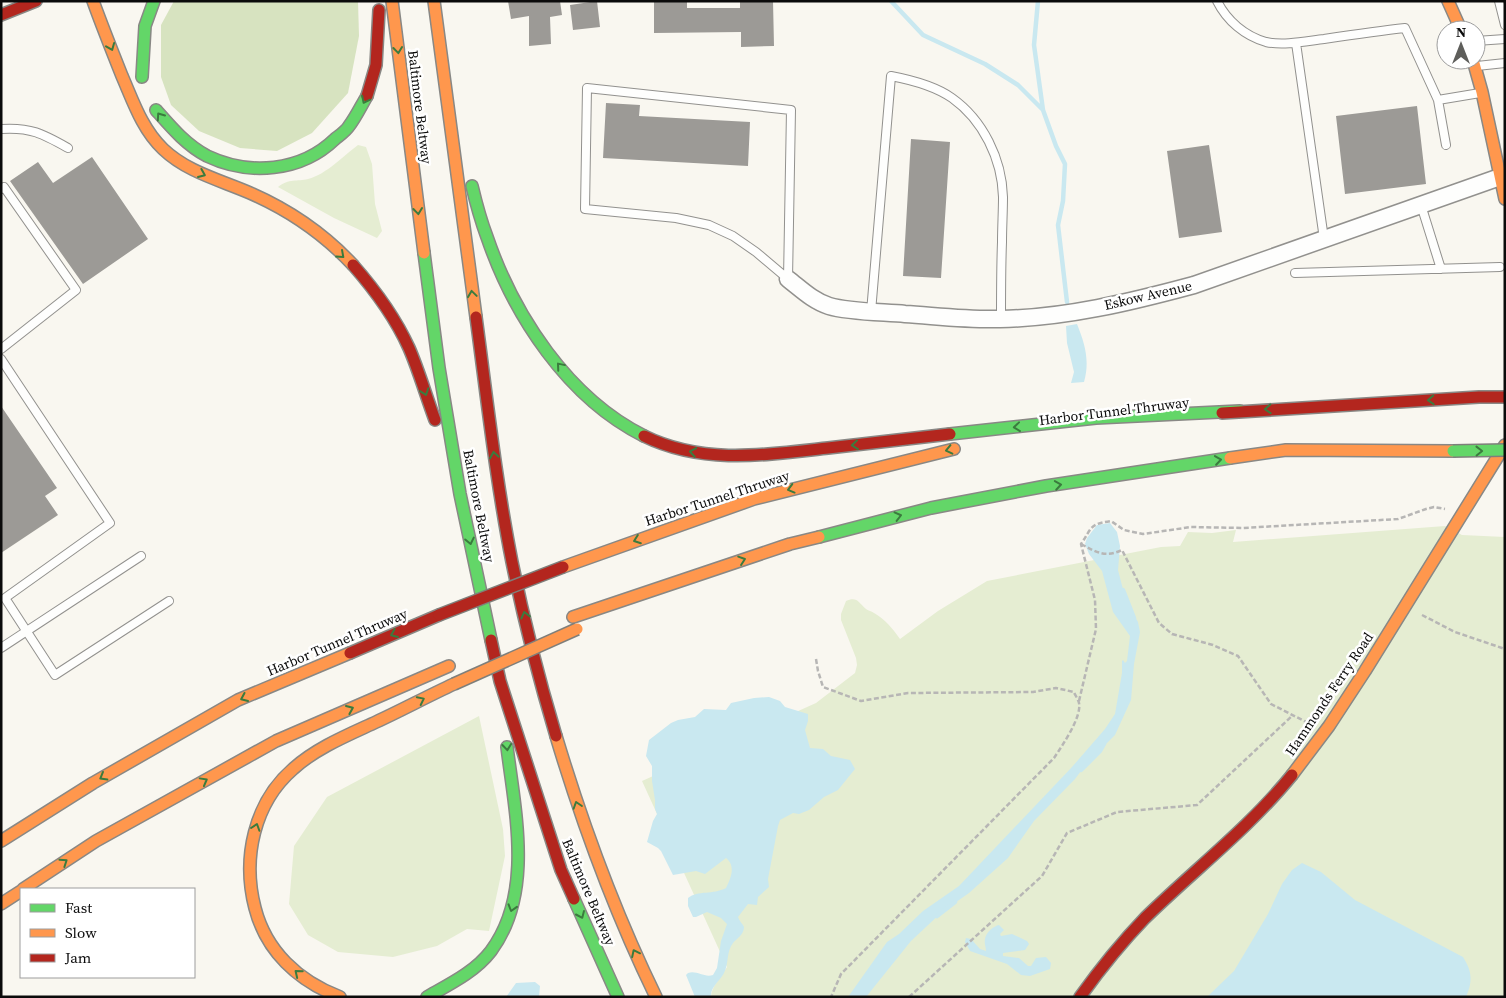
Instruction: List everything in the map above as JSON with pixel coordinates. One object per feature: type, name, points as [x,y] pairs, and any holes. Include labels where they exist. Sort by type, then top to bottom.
[{"type":"main road","points":[[1,15],[36,1]]},
{"type":"main road","points":[[93,1],[135,107],[153,138],[189,169],[263,198],[317,233],[352,264],[380,299],[404,338],[422,382],[460,494]]},
{"type":"main road","points":[[132,52],[143,81],[145,26],[154,1]]},
{"type":"main road","points":[[151,99],[171,130],[196,151],[225,164],[256,169],[290,166],[324,150],[338,138],[358,113],[367,96],[376,67],[379,1]]},
{"type":"main road","name":"Baltimore Beltway","points":[[392,1],[437,349],[460,494],[500,681],[561,870],[618,997]]},
{"type":"main road","name":"Baltimore Beltway","points":[[434,1],[494,453],[512,562],[545,700],[593,851],[631,945],[656,997]]},
{"type":"main road","points":[[1448,1],[1457,20]]},
{"type":"main road","points":[[1476,70],[1500,149],[1500,177],[1505,199]]},
{"type":"main road","points":[[446,100],[488,243],[522,315],[550,354],[573,381],[605,413],[633,430],[660,443],[690,452],[753,456],[1096,418],[1240,411]]},
{"type":"main road","name":"Harbor Tunnel Thruway","points":[[1019,438],[1240,411],[1505,397]]},
{"type":"main road","name":"Hammonds Ferry Road","points":[[1080,997],[1110,956],[1139,923],[1267,803],[1299,767],[1324,734],[1462,517],[1505,444]]},
{"type":"main road","name":"Harbor Tunnel Thruway","points":[[1,841],[93,783],[238,700],[439,615],[562,567],[754,499],[961,447]]},
{"type":"main road","points":[[569,618],[790,544],[931,508],[1046,486],[1286,450],[1505,450]]},
{"type":"main road","points":[[340,997],[308,982],[286,963],[270,944],[259,922],[252,901],[249,876],[250,847],[258,821],[271,794],[293,769],[329,746],[454,684],[696,576]]},
{"type":"main road","points":[[520,638],[538,631]]},
{"type":"main road","points":[[484,652],[502,645]]},
{"type":"main road","points":[[25,888],[96,841],[276,741],[453,664]]},
{"type":"main road","points":[[427,997],[448,988],[481,963],[505,927],[513,905],[517,887],[517,821],[500,681]]},
{"type":"main road","points":[[1,904],[20,891]]},
{"type":"street","name":"Eskow Avenue","points":[[788,279],[816,300],[830,306],[871,312],[1000,319],[1055,314],[1151,296],[1194,285],[1500,177]]},
{"type":"lane","points":[[1217,1],[1233,24],[1248,35],[1268,42],[1296,43],[1406,28],[1438,100],[1446,145]]},
{"type":"lane","points":[[1499,1],[1505,25]]},
{"type":"lane","points":[[1486,40],[1505,39]]},
{"type":"lane","points":[[1296,43],[1324,239]]},
{"type":"lane","points":[[1486,63],[1505,63]]},
{"type":"lane","points":[[871,312],[891,76],[913,81],[950,97],[966,109],[980,126],[992,149],[1000,172],[1003,196],[1000,319]]},
{"type":"lane","points":[[587,88],[791,110],[788,279],[756,252],[733,236],[709,225],[676,218],[585,209],[587,88]]},
{"type":"lane","points":[[1438,100],[1482,92]]},
{"type":"lane","points":[[1,129],[14,128],[36,131],[68,148]]},
{"type":"lane","points":[[1,189],[4,188],[76,290],[1,349]]},
{"type":"lane","points":[[1421,205],[1441,269]]},
{"type":"lane","points":[[1295,273],[1500,267]]},
{"type":"lane","points":[[1,359],[110,524],[5,598],[55,675],[169,601]]},
{"type":"lane","points":[[1,648],[141,556]]},
{"type":"path","points":[[831,997],[841,974],[1054,758],[1064,744],[1079,712],[1079,702],[1096,629],[1095,600],[1081,544],[1087,533],[1096,523],[1110,521],[1124,530],[1143,534],[1191,527],[1243,528],[1398,520],[1434,507],[1448,510],[1462,517]]},
{"type":"path","points":[[1081,544],[1111,555],[1122,550],[1159,623],[1172,634],[1213,645],[1238,656],[1271,704],[1324,734]]},
{"type":"path","points":[[1405,606],[1455,632],[1505,649]]},
{"type":"path","points":[[816,659],[824,687],[862,701],[908,693],[1033,692],[1056,688],[1074,692],[1079,702]]},
{"type":"path","points":[[909,997],[1042,876],[1067,833],[1117,812],[1196,805],[1292,716]]},
{"type":"green space","points":[[174,1],[358,1],[359,36],[348,93],[312,133],[277,151],[240,148],[199,131],[171,105],[161,77],[161,25]]},
{"type":"green space","points":[[358,145],[366,147],[372,164],[375,204],[382,231],[377,238],[334,218],[278,187],[286,182],[315,177]]},
{"type":"green space","points":[[1445,526],[1462,535],[1505,537],[1505,997],[711,997],[715,985],[727,967],[642,781],[816,703],[855,673],[856,658],[841,620],[841,614],[846,601],[853,599],[858,601],[866,609],[878,615],[892,628],[900,639],[938,611],[987,581],[1161,547],[1180,546],[1188,532],[1212,533],[1236,530],[1233,542]]},
{"type":"green space","points":[[479,716],[503,829],[505,856],[489,931],[467,929],[437,946],[393,957],[338,952],[308,935],[289,904],[294,846],[327,797]]},
{"type":"water","points":[[1077,324],[1084,346],[1087,367],[1084,382],[1071,383],[1074,372],[1067,343],[1066,326]]},
{"type":"water","points":[[1110,523],[1117,532],[1120,546],[1118,570],[1126,601],[1138,622],[1140,632],[1134,664],[1131,700],[1115,735],[1034,821],[1008,858],[969,893],[942,912],[911,941],[866,997],[848,997],[887,942],[899,934],[923,911],[959,886],[1072,767],[1105,729],[1115,714],[1122,673],[1122,661],[1125,663],[1127,661],[1130,636],[1113,612],[1102,571],[1089,554],[1085,544],[1087,538],[1097,525]]},
{"type":"water","points":[[769,697],[780,701],[785,707],[808,714],[805,730],[810,748],[823,749],[831,756],[850,760],[855,769],[838,790],[824,797],[809,810],[799,814],[793,813],[780,820],[768,879],[769,887],[758,897],[757,905],[748,904],[738,917],[744,930],[731,947],[726,969],[714,987],[711,997],[695,997],[686,975],[694,972],[707,976],[713,975],[717,968],[721,941],[727,924],[721,918],[707,912],[693,917],[688,906],[688,898],[696,894],[726,888],[732,868],[726,858],[705,874],[696,871],[673,875],[661,851],[647,842],[657,814],[652,781],[652,766],[646,756],[649,740],[671,723],[695,717],[704,709],[726,710],[731,703]]},
{"type":"water","points":[[1302,863],[1321,872],[1355,900],[1463,957],[1470,976],[1470,986],[1466,997],[1207,997],[1234,971],[1268,914],[1282,884],[1292,870]]},
{"type":"water","points":[[999,925],[1004,930],[1000,934],[1001,936],[1012,934],[1027,941],[1029,944],[1025,950],[1003,953],[1003,956],[1019,958],[1028,966],[1031,966],[1036,958],[1046,957],[1051,963],[1050,969],[1030,976],[1021,975],[1007,964],[970,951],[965,942],[966,938],[971,939],[980,949],[986,951],[985,942],[987,934]]},
{"type":"water","points":[[535,982],[540,986],[539,997],[506,997],[516,983]]},
{"type":"building","points":[[508,1],[560,1],[562,15],[550,17],[551,44],[529,46],[529,16],[511,19]]},
{"type":"building","points":[[597,1],[600,27],[573,30],[570,5]]},
{"type":"building","points":[[740,1],[773,1],[774,46],[741,47],[741,32],[654,33],[654,2],[687,2],[687,8],[740,8]]},
{"type":"building","points":[[606,103],[640,105],[639,116],[750,122],[748,166],[603,158]]},
{"type":"building","points":[[1417,106],[1426,184],[1345,194],[1336,116]]},
{"type":"building","points":[[911,139],[950,142],[941,278],[903,276]]},
{"type":"building","points":[[1209,145],[1222,232],[1179,238],[1167,151]]},
{"type":"building","points":[[92,157],[148,239],[83,284],[10,181],[38,162],[53,183]]},
{"type":"building","points":[[1,406],[57,488],[45,496],[58,515],[1,553]]},
{"type":"waterway","points":[[891,1],[923,35],[985,64],[1018,85],[1042,109]]},
{"type":"waterway","points":[[1038,1],[1034,45],[1043,110],[1056,146],[1065,164],[1063,201],[1058,225],[1067,302]]},
{"type":"waterway","points":[[1123,590],[1134,618]]},
{"type":"waterway","points":[[1081,770],[1100,751],[1104,744]]},
{"type":"waterway","points":[[937,916],[955,902]]},
{"type":"traffic: fast","points":[[142,77],[145,26],[154,1]]},
{"type":"traffic: fast","points":[[156,110],[186,141],[207,156],[240,166],[274,167],[291,164],[321,150],[348,128],[367,96]]},
{"type":"traffic: fast","points":[[472,186],[498,267],[512,296],[547,352],[591,400],[617,420],[644,436]]},
{"type":"traffic: fast","points":[[424,253],[439,368],[460,494],[491,640]]},
{"type":"traffic: fast","points":[[950,434],[1096,418],[1240,411]]},
{"type":"traffic: fast","points":[[1453,451],[1505,450]]},
{"type":"traffic: fast","points":[[819,537],[931,508],[1046,486],[1230,458]]},
{"type":"traffic: fast","points":[[427,997],[462,977],[485,958],[504,928],[513,904],[517,878],[517,825],[507,747]]},
{"type":"traffic: fast","points":[[574,899],[618,997]]},
{"type":"traffic: slow","points":[[93,1],[139,114],[149,133],[163,149],[193,170],[250,193],[292,215],[318,233],[353,265]]},
{"type":"traffic: slow","points":[[392,1],[424,253]]},
{"type":"traffic: slow","points":[[434,1],[476,317]]},
{"type":"traffic: slow","points":[[1448,1],[1457,20]]},
{"type":"traffic: slow","points":[[1476,70],[1505,199]]},
{"type":"traffic: slow","points":[[1292,775],[1329,726],[1365,671],[1505,445]]},
{"type":"traffic: slow","points":[[563,567],[754,499],[954,449]]},
{"type":"traffic: slow","points":[[1230,458],[1286,450],[1453,451]]},
{"type":"traffic: slow","points":[[573,617],[790,544],[819,537]]},
{"type":"traffic: slow","points":[[454,684],[577,629]]},
{"type":"traffic: slow","points":[[1,841],[93,783],[238,700],[350,653]]},
{"type":"traffic: slow","points":[[25,888],[96,841],[276,741],[449,666]]},
{"type":"traffic: slow","points":[[340,997],[311,982],[286,963],[267,938],[260,924],[251,889],[250,870],[254,832],[260,815],[280,783],[302,761],[343,737],[454,684]]},
{"type":"traffic: slow","points":[[556,736],[577,803],[613,901],[656,997]]},
{"type":"traffic: slow","points":[[1,904],[20,892]]},
{"type":"traffic: jam","points":[[1,15],[36,1]]},
{"type":"traffic: jam","points":[[367,96],[376,65],[379,10]]},
{"type":"traffic: jam","points":[[353,265],[384,304],[397,325],[409,348],[435,420]]},
{"type":"traffic: jam","points":[[476,317],[506,532],[532,650],[556,736]]},
{"type":"traffic: jam","points":[[1222,413],[1505,397]]},
{"type":"traffic: jam","points":[[644,436],[666,445],[689,451],[735,456],[781,453],[950,434]]},
{"type":"traffic: jam","points":[[439,615],[563,567]]},
{"type":"traffic: jam","points":[[350,653],[439,615]]},
{"type":"traffic: jam","points":[[491,640],[500,681],[561,870],[574,899]]},
{"type":"traffic: jam","points":[[1080,997],[1111,956],[1145,918],[1240,831],[1292,775]]}]
